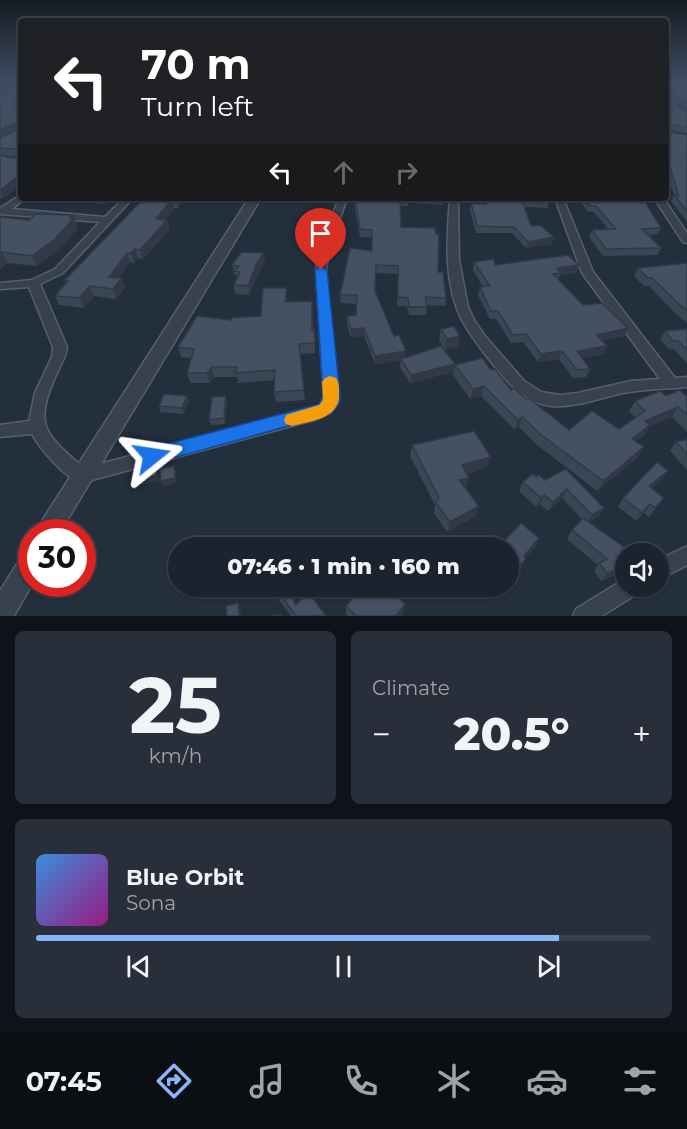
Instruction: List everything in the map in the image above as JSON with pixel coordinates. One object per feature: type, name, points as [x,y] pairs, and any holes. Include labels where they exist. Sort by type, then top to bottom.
[{"type":"street","points":[[2,212],[18,200]]},
{"type":"street","points":[[0,286],[34,283],[59,271],[126,201]]},
{"type":"street","points":[[56,519],[253,201]]},
{"type":"street","points":[[81,476],[325,410],[331,402],[332,394],[321,270],[329,233],[342,201]]},
{"type":"street","points":[[454,201],[452,239],[462,305],[477,333],[517,383],[539,398],[567,401],[624,388],[687,382]]},
{"type":"street","points":[[560,201],[588,273],[671,383]]},
{"type":"street","points":[[660,201],[687,240]]},
{"type":"street","points":[[2,212],[107,220]]},
{"type":"street","points":[[34,283],[38,298],[60,347],[58,357],[45,385],[36,427],[42,441],[81,476]]},
{"type":"street","points":[[0,430],[36,427]]},
{"type":"street","points":[[669,565],[687,555]]},
{"type":"street","points":[[0,615],[18,585]]},
{"type":"street","points":[[583,616],[615,596]]},
{"type":"building","points":[[0,111],[18,111],[18,122],[0,129]]},
{"type":"building","points":[[672,111],[687,111],[687,127],[669,124]]},
{"type":"building","points":[[18,129],[18,149],[0,148],[0,138]]},
{"type":"building","points":[[669,132],[687,135],[687,211],[674,195],[679,196],[669,164]]},
{"type":"building","points":[[0,155],[18,158],[18,178],[0,190]]},
{"type":"building","points":[[141,201],[170,201],[156,219],[167,220],[140,250],[135,249],[127,253],[109,277],[122,278],[113,289],[90,286],[79,298],[55,296],[68,281],[64,281]]},
{"type":"building","points":[[355,201],[400,201],[401,227],[435,228],[436,234],[439,234],[438,272],[443,272],[446,298],[425,297],[427,307],[409,307],[408,298],[398,297],[398,266],[376,265],[375,291],[394,336],[399,335],[406,351],[375,356],[364,328],[351,329],[347,316],[356,315],[357,295],[340,295],[350,248],[372,251],[372,230],[360,229]]},
{"type":"building","points":[[486,201],[522,201],[531,226],[540,225],[554,237],[528,242],[514,227],[477,226],[471,203],[486,204]]},
{"type":"building","points":[[586,201],[645,201],[661,228],[642,229],[661,248],[606,249],[592,230],[616,229],[596,206],[590,206]]},
{"type":"building","points":[[36,214],[73,215],[70,218],[73,219],[55,239],[32,256],[2,252],[0,254],[0,217],[29,220]]},
{"type":"building","points":[[242,252],[264,253],[257,263],[248,286],[234,285],[240,272],[235,271],[239,266],[232,265]]},
{"type":"building","points":[[568,255],[579,265],[557,268],[561,273],[553,274],[583,305],[602,303],[628,328],[597,335],[607,346],[577,351],[590,369],[577,370],[562,351],[541,354],[526,334],[513,335],[498,311],[491,311],[480,287],[490,286],[474,262],[494,259],[495,265]]},
{"type":"building","points":[[687,263],[687,311],[638,268]]},
{"type":"building","points":[[263,288],[287,288],[285,302],[312,301],[312,330],[314,329],[315,343],[299,344],[304,390],[274,392],[275,370],[236,373],[237,367],[212,367],[207,373],[187,373],[194,349],[178,347],[197,316],[231,320],[231,318],[261,316]]},
{"type":"building","points":[[454,326],[460,336],[447,339],[441,329]]},
{"type":"building","points":[[687,329],[687,350],[678,341],[673,341],[665,331]]},
{"type":"building","points":[[441,346],[455,364],[411,375],[401,359]]},
{"type":"building","points":[[482,358],[491,370],[495,369],[511,390],[514,388],[527,400],[530,399],[569,430],[592,411],[619,429],[645,411],[635,401],[660,391],[666,396],[680,390],[687,397],[687,415],[678,407],[645,421],[650,425],[632,439],[644,447],[603,481],[540,434],[523,417],[518,420],[484,386],[473,389],[455,365]]},
{"type":"building","points":[[164,394],[187,396],[182,408],[159,406]]},
{"type":"building","points":[[226,396],[224,418],[209,420],[212,397]]},
{"type":"building","points":[[474,431],[491,457],[462,465],[469,478],[459,480],[479,506],[450,522],[436,503],[439,497],[412,445]]},
{"type":"building","points":[[687,439],[687,454],[676,442]]},
{"type":"building","points":[[156,462],[157,476],[140,480],[140,466]]},
{"type":"building","points":[[657,462],[668,471],[649,486],[664,498],[655,508],[650,504],[642,513],[623,498]]},
{"type":"building","points":[[174,466],[175,478],[161,481],[160,469]]},
{"type":"building","points":[[566,469],[604,508],[592,515],[567,489],[553,502],[544,495],[541,498],[523,482],[533,474],[545,480]]},
{"type":"building","points":[[583,518],[618,543],[615,543],[615,570],[607,573],[599,563],[607,559],[572,530]]},
{"type":"building","points":[[521,523],[539,538],[524,556],[526,559],[519,566],[519,537],[508,537]]},
{"type":"building","points":[[282,597],[293,597],[295,605],[304,597],[312,597],[326,616],[296,616]]},
{"type":"building","points":[[354,597],[398,597],[405,604],[396,616],[356,616],[346,606]]},
{"type":"building","points":[[238,603],[239,616],[227,616],[226,606]]},
{"type":"slow traffic","points":[[292,420],[325,410],[331,402],[330,382]]},
{"type":"route","points":[[152,456],[325,410],[331,402],[332,394],[321,292],[321,270]]}]
